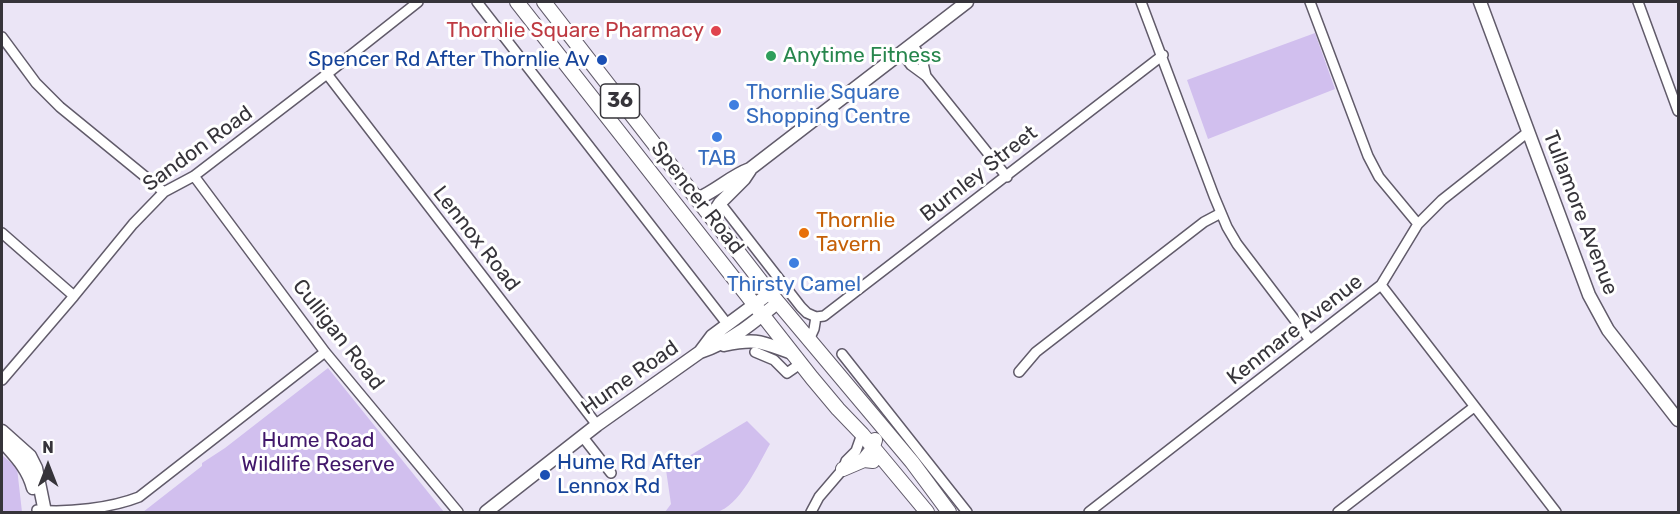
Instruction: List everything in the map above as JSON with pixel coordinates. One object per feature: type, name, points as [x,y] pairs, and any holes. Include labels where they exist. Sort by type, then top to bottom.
[{"type":"main road","name":"Spencer Road","points":[[517,2],[796,358],[927,513]]},
{"type":"main road","name":"Spencer Road","points":[[544,2],[774,298],[912,462],[935,483],[949,513]]},
{"type":"main road","points":[[608,85],[605,99],[662,174],[667,193]]},
{"type":"main road","points":[[809,340],[817,359],[874,428],[875,436],[870,454],[864,460],[843,469]]},
{"type":"main road","points":[[864,460],[871,460],[879,464],[917,513]]},
{"type":"main road","points":[[935,483],[925,492],[924,497],[935,513]]},
{"type":"street","name":"Sandon Road","points":[[2,380],[133,224],[164,192],[194,176],[418,2]]},
{"type":"street","points":[[477,2],[728,325]]},
{"type":"street","points":[[697,199],[720,187],[739,173],[750,169],[967,2]]},
{"type":"street","points":[[1141,2],[1221,213],[1237,244],[1310,340]]},
{"type":"street","points":[[1310,2],[1368,156],[1379,177],[1418,224]]},
{"type":"street","name":"Tullamore Avenue","points":[[1480,2],[1582,278],[1598,314],[1678,420]]},
{"type":"street","points":[[1638,2],[1678,111]]},
{"type":"street","points":[[2,37],[36,83],[60,107],[164,192]]},
{"type":"street","points":[[912,44],[922,59],[927,76]]},
{"type":"street","points":[[901,52],[911,65],[927,76],[1007,177]]},
{"type":"street","name":"Burnley Street","points":[[816,317],[824,316],[1163,55]]},
{"type":"street","name":"Lennox Road","points":[[327,74],[597,425]]},
{"type":"street","name":"Kenmare Avenue","points":[[1089,513],[1381,285],[1418,224],[1443,200],[1528,132]]},
{"type":"street","points":[[711,217],[720,202],[744,179],[750,169]]},
{"type":"street","name":"Culligan Road","points":[[194,176],[326,352],[458,513]]},
{"type":"street","name":"Spencer Road","points":[[720,202],[801,307],[816,317]]},
{"type":"street","points":[[1019,372],[1036,352],[1204,222],[1221,213]]},
{"type":"street","points":[[2,233],[74,296]]},
{"type":"street","points":[[1381,285],[1556,513]]},
{"type":"street","name":"Hume Road","points":[[714,348],[774,298]]},
{"type":"street","name":"Hume Road","points":[[486,513],[582,436],[700,352],[712,336],[758,310]]},
{"type":"street","points":[[809,340],[816,317]]},
{"type":"street","name":"Hume Road","points":[[700,352],[746,340],[761,341],[796,358]]},
{"type":"street","points":[[41,511],[126,502],[139,497],[326,352]]},
{"type":"street","points":[[755,352],[774,360],[787,373],[796,358]]},
{"type":"street","name":"Spencer Road","points":[[842,354],[935,483],[967,513]]},
{"type":"street","points":[[1338,513],[1474,407]]},
{"type":"street","points":[[2,432],[30,456],[36,468],[41,511]]},
{"type":"street","points":[[812,513],[819,497],[856,451],[862,434]]},
{"type":"street","name":"Hume Road","points":[[582,436],[611,473]]},
{"type":"street","points":[[2,441],[30,475],[41,511]]},
{"type":"green space","points":[[1315,33],[1335,89],[1208,139],[1187,80]]},
{"type":"green space","name":"Hume Road Wildlife Reserve","points":[[328,368],[444,512],[143,512],[202,466],[202,463],[225,448]]},
{"type":"green space","points":[[747,421],[770,444],[748,484],[733,502],[716,512],[665,512],[671,504],[666,470]]},
{"type":"green space","points":[[2,455],[17,468],[22,512],[2,512]]},
{"type":"place","name":"Thornlie Square Pharmacy","points":[[716,31]]},
{"type":"place","name":"Anytime Fitness","points":[[771,56]]},
{"type":"place","name":"Spencer Rd After Thornlie Av","points":[[602,60]]},
{"type":"place","name":"Thornlie Square Shopping Centre","points":[[734,105]]},
{"type":"place","name":"TAB","points":[[717,137]]},
{"type":"place","name":"Thornlie Tavern","points":[[804,233]]},
{"type":"place","name":"Thirsty Camel","points":[[794,263]]},
{"type":"place","name":"Hume Rd After Lennox Rd","points":[[545,475]]}]
